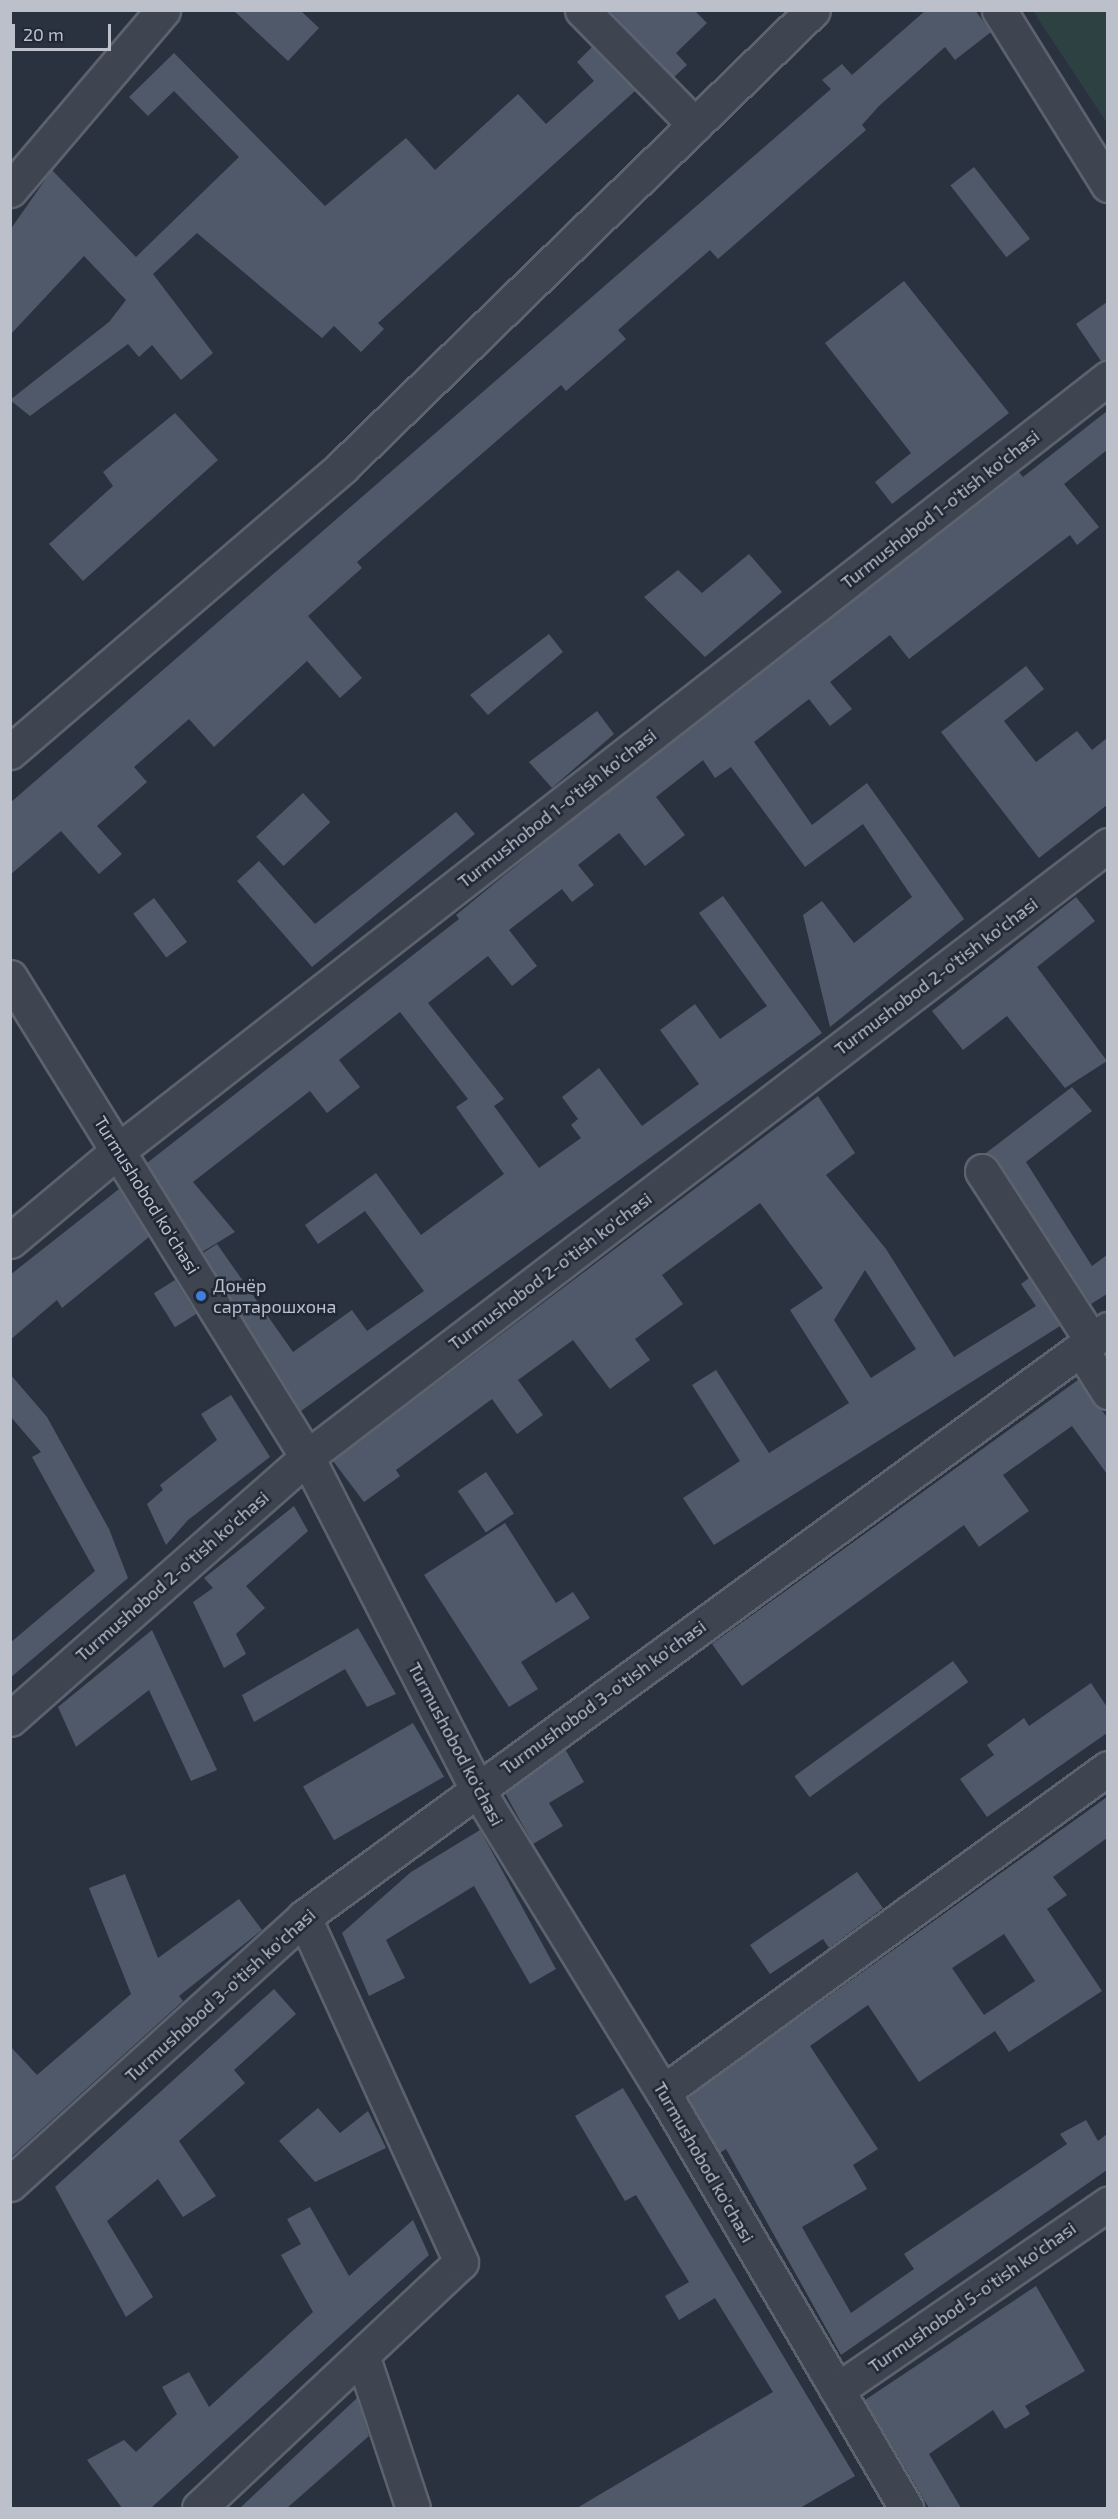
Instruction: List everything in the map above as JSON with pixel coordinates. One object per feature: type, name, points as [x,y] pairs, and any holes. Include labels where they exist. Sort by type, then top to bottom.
[{"type":"street","points":[[10,190],[163,10]]},
{"type":"street","points":[[582,10],[695,125]]},
{"type":"street","points":[[10,752],[342,467],[813,10]]},
{"type":"street","points":[[999,10],[1107,185]]},
{"type":"street","name":"Turmushobod 1-o'tish ko'chasi","points":[[10,1241],[119,1150],[1107,378]]},
{"type":"street","name":"Turmushobod 2-o'tish ko'chasi","points":[[10,1719],[307,1457],[1107,845]]},
{"type":"street","name":"Turmushobod ko'chasi","points":[[10,977],[307,1457],[477,1789],[663,2092],[906,2508]]},
{"type":"street","points":[[982,1171],[1093,1340],[1107,1392]]},
{"type":"street","name":"Turmushobod 3-o'tish ko'chasi","points":[[10,2184],[304,1917],[1093,1340]]},
{"type":"street","points":[[663,2092],[1107,1768]]},
{"type":"street","points":[[198,2508],[453,2274],[461,2262],[460,2250],[304,1917]]},
{"type":"street","name":"Turmushobod 5-o'tish ko'chasi","points":[[837,2390],[1107,2204]]},
{"type":"street","points":[[363,2358],[413,2508]]},
{"type":"shaded area","points":[[1033,11],[1107,11],[1107,123]]},
{"type":"building","points":[[233,10],[300,10],[319,28],[288,61]]},
{"type":"building","points":[[609,10],[694,10],[707,23],[676,53],[687,65],[674,77]]},
{"type":"building","points":[[926,10],[975,10],[991,32],[955,60],[945,47],[879,106],[862,125],[866,130],[718,259],[710,250],[618,330],[626,339],[566,391],[561,385],[357,562],[362,568],[308,616],[362,678],[340,698],[307,661],[214,747],[189,719],[134,767],[147,782],[97,826],[122,854],[99,874],[61,831],[10,875],[10,803],[831,89],[822,80],[842,64],[852,75]]},
{"type":"building","points":[[592,47],[635,91],[378,323],[384,329],[361,352],[334,326],[322,338],[197,233],[153,274],[213,353],[181,380],[152,345],[139,357],[128,344],[30,416],[10,400],[109,322],[126,300],[84,256],[10,335],[10,230],[52,170],[136,257],[239,157],[174,91],[148,116],[129,97],[174,53],[325,206],[406,138],[435,170],[518,94],[546,124],[594,81],[577,62]]},
{"type":"building","points":[[974,167],[1030,239],[1006,257],[950,185]]},
{"type":"building","points":[[904,281],[1009,413],[892,504],[875,482],[911,453],[825,343]]},
{"type":"building","points":[[1107,302],[1107,360],[1101,361],[1076,324]]},
{"type":"building","points":[[1107,411],[1107,450],[1064,484],[1099,527],[1077,545],[1070,535],[909,659],[890,635],[830,682],[852,709],[830,726],[809,699],[754,742],[812,825],[867,783],[964,919],[830,1027],[803,915],[822,901],[854,943],[912,897],[863,824],[805,867],[731,767],[715,778],[703,760],[656,797],[685,835],[645,866],[619,833],[578,865],[594,885],[572,902],[562,889],[509,930],[537,966],[512,986],[488,956],[428,1003],[504,1099],[494,1106],[539,1168],[581,1138],[571,1125],[578,1119],[562,1097],[599,1068],[642,1126],[699,1084],[660,1030],[695,1004],[720,1039],[767,1006],[699,913],[723,896],[822,1033],[301,1411],[203,1253],[217,1244],[293,1352],[352,1310],[367,1331],[424,1291],[365,1211],[318,1244],[305,1225],[376,1173],[421,1235],[504,1174],[456,1107],[468,1099],[400,1012],[339,1060],[360,1087],[327,1113],[310,1091],[193,1182],[235,1232],[202,1252],[147,1163],[459,919],[456,915],[577,816],[1019,472],[1023,477]]},
{"type":"building","points":[[175,413],[218,460],[83,581],[49,544],[113,486],[103,472]]},
{"type":"building","points":[[749,554],[782,592],[705,657],[644,597],[678,570],[702,593]]},
{"type":"building","points":[[549,634],[563,652],[488,715],[470,695]]},
{"type":"building","points":[[1026,666],[1044,689],[1004,721],[1036,762],[1077,731],[1092,750],[1107,738],[1107,805],[1039,858],[941,732]]},
{"type":"building","points":[[597,711],[614,734],[552,788],[529,762]]},
{"type":"building","points":[[303,793],[330,822],[283,866],[256,837]]},
{"type":"building","points":[[456,812],[475,834],[312,967],[237,881],[259,861],[315,924]]},
{"type":"building","points":[[1076,897],[1095,921],[1037,967],[1107,1061],[1065,1088],[1007,1016],[963,1050],[932,1011]]},
{"type":"building","points":[[154,898],[187,942],[166,958],[133,914]]},
{"type":"building","points":[[1072,1087],[1092,1111],[1026,1162],[1092,1266],[1107,1255],[1107,1294],[1091,1304],[998,1161],[986,1153]]},
{"type":"building","points":[[818,1096],[855,1153],[826,1175],[886,1249],[954,1357],[1036,1306],[1021,1284],[1029,1278],[1060,1326],[714,1545],[683,1498],[740,1461],[692,1385],[716,1370],[769,1453],[849,1403],[790,1310],[823,1288],[760,1203],[662,1275],[683,1304],[635,1339],[650,1360],[610,1389],[573,1340],[518,1380],[543,1415],[517,1434],[492,1399],[396,1470],[400,1476],[364,1502],[333,1461]],"holes":[[[865,1270],[916,1349],[871,1378],[834,1320]]]},
{"type":"building","points":[[119,1189],[149,1237],[62,1308],[57,1300],[10,1340],[10,1275]]},
{"type":"building","points":[[175,1280],[196,1314],[175,1327],[154,1293]]},
{"type":"building","points":[[10,1374],[47,1417],[109,1529],[128,1578],[10,1678],[10,1643],[95,1571],[32,1457],[41,1452],[10,1416]]},
{"type":"building","points":[[1078,1380],[1107,1417],[1107,1474],[1072,1426],[1003,1475],[1029,1511],[979,1547],[964,1525],[742,1686],[712,1644]]},
{"type":"building","points":[[231,1395],[270,1457],[188,1520],[166,1545],[147,1504],[163,1490],[160,1485],[217,1440],[201,1414]]},
{"type":"building","points":[[486,1472],[514,1513],[486,1532],[458,1491]]},
{"type":"building","points":[[294,1506],[308,1531],[246,1586],[265,1608],[236,1634],[246,1654],[224,1668],[193,1602],[213,1588],[204,1578]]},
{"type":"building","points":[[505,1523],[556,1603],[573,1592],[590,1618],[521,1662],[538,1689],[509,1707],[424,1575]]},
{"type":"building","points":[[358,1628],[396,1694],[367,1707],[345,1669],[254,1722],[242,1695]]},
{"type":"building","points":[[152,1630],[217,1770],[191,1781],[149,1690],[76,1747],[58,1707]]},
{"type":"building","points":[[953,1661],[968,1682],[810,1797],[794,1776]]},
{"type":"building","points":[[1091,1683],[1107,1707],[1107,1733],[987,1817],[960,1779],[994,1755],[987,1745],[1024,1718],[1029,1726]]},
{"type":"building","points":[[413,1723],[444,1777],[334,1840],[303,1786]]},
{"type":"building","points":[[565,1749],[584,1782],[549,1803],[563,1826],[533,1844],[505,1793]]},
{"type":"building","points":[[1107,1797],[1107,1838],[1053,1877],[1067,1895],[1047,1909],[1102,1991],[1009,2052],[995,2031],[919,2082],[868,2005],[810,2046],[878,2149],[853,2165],[867,2189],[802,2227],[851,2313],[914,2269],[904,2254],[1067,2144],[1060,2134],[1086,2120],[1098,2141],[1107,2134],[1107,2170],[841,2355],[726,2149],[720,2153],[688,2097]],"holes":[[[1004,1934],[1035,1981],[984,2015],[952,1968]]]},
{"type":"building","points":[[480,1830],[556,1969],[530,1984],[474,1886],[386,1940],[405,1978],[369,1996],[342,1933],[411,1872]]},
{"type":"building","points":[[857,1872],[883,1908],[829,1948],[823,1939],[770,1974],[750,1945]]},
{"type":"building","points":[[125,1874],[158,1958],[239,1899],[262,1930],[179,1996],[183,2001],[10,2158],[10,2046],[37,2075],[131,1994],[89,1888]]},
{"type":"building","points":[[274,1989],[296,2014],[234,2070],[245,2083],[179,2141],[216,2196],[183,2217],[158,2179],[107,2221],[153,2297],[126,2317],[55,2187]]},
{"type":"building","points":[[623,2088],[855,2476],[800,2508],[577,2508],[773,2392],[715,2298],[679,2320],[665,2296],[689,2282],[636,2195],[625,2201],[575,2116]]},
{"type":"building","points":[[318,2108],[340,2133],[368,2111],[386,2148],[315,2182],[279,2141]]},
{"type":"building","points":[[310,2207],[349,2276],[413,2220],[429,2255],[151,2508],[122,2508],[87,2460],[124,2440],[136,2452],[177,2414],[162,2387],[189,2372],[209,2407],[313,2312],[281,2255],[301,2244],[287,2219]]},
{"type":"building","points":[[1036,2286],[1085,2371],[1025,2406],[1030,2414],[1005,2429],[993,2410],[929,2454],[961,2508],[929,2508],[865,2400]]},
{"type":"building","points":[[357,2398],[369,2436],[287,2508],[240,2508]]},
{"type":"place","name":"Донёр сартарошхона","points":[[201,1296]]}]
